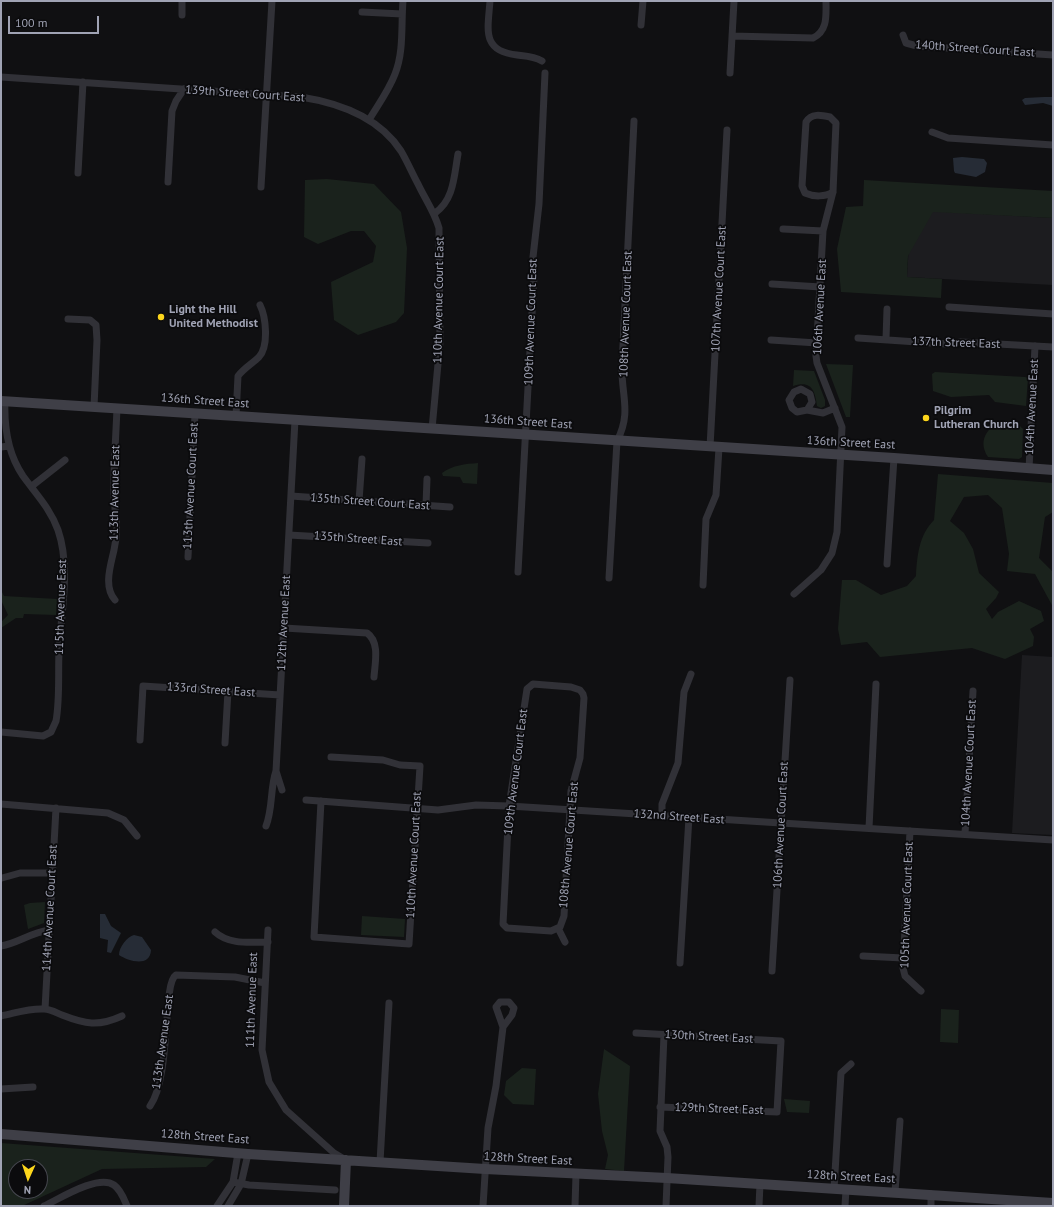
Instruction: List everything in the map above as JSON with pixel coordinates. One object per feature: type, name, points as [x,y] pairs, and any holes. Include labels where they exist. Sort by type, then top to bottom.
[{"type":"street","points":[[182,1],[182,15]]},
{"type":"street","points":[[261,187],[272,1]]},
{"type":"street","points":[[369,120],[393,80],[397,69],[401,41],[403,1]]},
{"type":"street","points":[[490,1],[488,34],[493,45],[500,51],[538,58],[542,61]]},
{"type":"street","points":[[641,25],[643,1]]},
{"type":"street","points":[[730,73],[734,1]]},
{"type":"street","points":[[732,36],[808,39],[819,34],[825,23],[826,1]]},
{"type":"street","points":[[362,12],[402,14]]},
{"type":"street","name":"140th Street Court East","points":[[903,35],[906,43],[917,46],[1053,55]]},
{"type":"street","name":"109th Avenue Court East","points":[[518,572],[524,435],[527,422],[534,277],[533,257],[539,204],[545,73]]},
{"type":"street","name":"139th Street Court East","points":[[1,76],[267,95],[318,100],[342,107],[369,120],[382,129],[400,150],[435,213]]},
{"type":"street","points":[[78,173],[83,82]]},
{"type":"street","points":[[168,182],[172,111],[176,101],[184,90]]},
{"type":"street","name":"106th Avenue East","points":[[794,594],[822,570],[832,553],[837,532],[841,455],[842,427],[817,363],[823,231],[833,192],[836,123],[834,119],[830,117],[813,116],[808,118],[806,122],[802,186],[805,193],[813,195],[825,196],[833,192]]},
{"type":"street","name":"108th Avenue Court East","points":[[609,578],[617,441],[621,433],[626,405],[622,369],[634,121]]},
{"type":"street","name":"107th Avenue Court East","points":[[703,585],[706,519],[716,495],[715,448],[727,130]]},
{"type":"street","points":[[932,132],[948,138],[1053,145]]},
{"type":"street","points":[[435,213],[444,206],[449,198],[458,154]]},
{"type":"street","name":"110th Avenue Court East","points":[[432,429],[440,342],[438,301],[441,237],[435,213]]},
{"type":"street","points":[[783,229],[823,231]]},
{"type":"street","points":[[772,284],[821,287]]},
{"type":"street","points":[[236,416],[238,376],[259,356],[263,350],[266,326],[260,305]]},
{"type":"street","points":[[948,307],[1053,314]]},
{"type":"street","points":[[886,339],[887,309]]},
{"type":"street","points":[[68,319],[90,320],[96,325],[97,340],[94,407]]},
{"type":"street","name":"137th Street East","points":[[858,338],[947,344],[961,342],[1053,347]]},
{"type":"street","points":[[771,340],[817,343]]},
{"type":"street","name":"104th Avenue East","points":[[1029,469],[1035,346]]},
{"type":"street","name":"136th Street East","points":[[3,401],[715,448],[894,458],[1053,470]]},
{"type":"street","name":"115th Avenue East","points":[[1,732],[43,736],[51,732],[56,718],[64,556],[54,520],[45,504],[19,469],[9,446],[4,419],[3,401]]},
{"type":"street","name":"113th Avenue East","points":[[115,600],[110,595],[109,569],[116,538],[117,522],[114,486],[118,408]]},
{"type":"street","points":[[807,410],[823,413],[835,408]]},
{"type":"street","name":"113th Avenue Court East","points":[[188,557],[195,414]]},
{"type":"street","name":"112th Avenue East","points":[[266,826],[270,813],[276,771],[295,420]]},
{"type":"street","points":[[1,447],[9,446]]},
{"type":"street","points":[[887,564],[894,458]]},
{"type":"street","points":[[359,501],[362,459]]},
{"type":"street","points":[[32,486],[65,460]]},
{"type":"street","points":[[426,505],[427,479]]},
{"type":"street","name":"135th Street Court East","points":[[291,496],[450,507]]},
{"type":"street","name":"135th Street East","points":[[289,535],[428,543]]},
{"type":"street","points":[[284,628],[367,633],[373,638],[375,646],[374,677]]},
{"type":"street","points":[[662,816],[662,804],[678,763],[684,692],[691,674]]},
{"type":"street","name":"106th Avenue Court East","points":[[772,971],[790,680]]},
{"type":"street","name":"109th Avenue Court East","points":[[558,928],[551,931],[514,929],[504,926],[509,806],[527,689],[533,684],[571,687],[580,690]]},
{"type":"street","points":[[869,828],[876,684]]},
{"type":"street","name":"133rd Street East","points":[[140,740],[143,686],[280,695]]},
{"type":"street","name":"108th Avenue Court East","points":[[558,928],[564,916],[571,792],[582,746],[584,698],[580,690]]},
{"type":"street","name":"104th Avenue Court East","points":[[965,834],[973,691]]},
{"type":"street","points":[[225,743],[228,692]]},
{"type":"street","name":"110th Avenue Court East","points":[[321,801],[314,937],[409,944],[416,808],[420,766],[400,765],[383,760],[331,757]]},
{"type":"street","points":[[276,771],[282,790]]},
{"type":"street","name":"132nd Street East","points":[[306,800],[438,810],[476,805],[509,806],[1053,840]]},
{"type":"street","points":[[1,804],[108,813],[124,820],[137,836]]},
{"type":"street","name":"114th Avenue Court East","points":[[45,1009],[56,808]]},
{"type":"street","points":[[680,963],[689,817]]},
{"type":"street","name":"105th Avenue Court East","points":[[910,831],[903,970],[908,979],[921,991]]},
{"type":"street","points":[[2,878],[20,872],[52,873]]},
{"type":"street","points":[[558,928],[565,942]]},
{"type":"street","points":[[1,946],[12,944],[36,932],[49,930]]},
{"type":"street","name":"111th Avenue East","points":[[268,930],[262,1050],[269,1082],[286,1110],[334,1153],[346,1160]]},
{"type":"street","points":[[215,932],[222,938],[228,940],[268,942]]},
{"type":"street","points":[[863,956],[903,958]]},
{"type":"street","name":"113th Avenue East","points":[[150,1106],[155,1096],[159,1080],[169,998],[174,977],[235,977],[265,983]]},
{"type":"street","points":[[380,1162],[389,1003]]},
{"type":"street","points":[[1,1016],[20,1010],[45,1009],[88,1024],[104,1023],[122,1016]]},
{"type":"street","points":[[483,1206],[488,1128],[496,1086],[503,1027]]},
{"type":"street","name":"130th Street East","points":[[636,1033],[781,1041],[777,1112]]},
{"type":"street","points":[[664,1035],[660,1131],[667,1147],[666,1206]]},
{"type":"street","points":[[834,1189],[841,1073],[851,1064]]},
{"type":"street","points":[[1,1089],[33,1087]]},
{"type":"street","name":"129th Street East","points":[[660,1107],[777,1112]]},
{"type":"street","points":[[895,1192],[900,1121]]},
{"type":"street","name":"128th Street East","points":[[1,1134],[346,1160],[931,1194],[1053,1203]]},
{"type":"street","points":[[217,1206],[233,1182],[243,1153]]},
{"type":"street","points":[[228,1206],[241,1184],[243,1153]]},
{"type":"street","points":[[344,1206],[346,1160]]},
{"type":"street","points":[[575,1206],[576,1174]]},
{"type":"street","points":[[44,1206],[96,1182],[114,1185],[120,1191],[127,1206]]},
{"type":"street","points":[[233,1182],[241,1184],[335,1190]]},
{"type":"street","points":[[759,1206],[760,1184]]},
{"type":"street","points":[[845,1206],[846,1189]]},
{"type":"street","points":[[931,1194],[931,1206]]},
{"type":"shaded area","points":[[1053,97],[1053,106],[1043,103],[1025,105],[1022,100],[1025,98]]},
{"type":"shaded area","points":[[962,157],[984,159],[987,163],[985,172],[976,177],[955,173],[953,158]]},
{"type":"shaded area","points":[[327,179],[374,184],[401,212],[407,248],[404,313],[396,322],[358,335],[334,320],[331,282],[373,262],[376,246],[364,231],[351,231],[318,244],[304,237],[305,180]]},
{"type":"shaded area","points":[[864,180],[1053,191],[1053,218],[933,212],[908,256],[907,277],[942,279],[941,298],[841,292],[837,249],[846,207],[863,206]]},
{"type":"shaded area","points":[[911,210],[1053,218],[1053,285],[907,277]]},
{"type":"shaded area","points":[[826,364],[853,365],[850,417],[846,417]]},
{"type":"shaded area","points":[[794,370],[814,371],[825,400],[825,406],[821,408],[817,406],[814,391],[808,386],[804,384],[793,386]]},
{"type":"shaded area","points":[[935,372],[1028,378],[1026,406],[995,402],[989,395],[951,397],[933,391],[932,374]]},
{"type":"shaded area","points":[[1008,420],[1018,424],[1023,429],[1022,457],[1019,459],[988,457],[985,450],[984,438],[991,428]]},
{"type":"shaded area","points":[[478,463],[477,484],[463,483],[460,477],[443,476],[442,473],[446,470],[464,464]]},
{"type":"shaded area","points":[[938,474],[1053,483],[1053,512],[1045,517],[1039,558],[1053,572],[1053,607],[1035,574],[1007,571],[1009,554],[1002,508],[988,495],[964,497],[950,521],[964,533],[973,549],[979,573],[999,592],[996,598],[986,609],[992,619],[998,612],[1019,601],[1041,611],[1044,621],[1030,629],[1034,637],[1033,646],[1005,659],[972,648],[880,657],[867,642],[841,645],[838,629],[842,580],[856,580],[881,595],[907,586],[916,576],[918,553],[922,539],[925,532],[934,520]]},
{"type":"shaded area","points":[[1,590],[4,596],[57,599],[56,615],[24,614],[23,618],[16,618],[1,628],[1,622],[8,615],[1,600]]},
{"type":"shaded area","points":[[1022,655],[1053,657],[1053,835],[1012,833]]},
{"type":"shaded area","points":[[45,902],[44,923],[28,929],[24,905]]},
{"type":"shaded area","points":[[100,914],[105,914],[111,926],[121,933],[111,953],[107,952],[108,940],[100,938]]},
{"type":"shaded area","points":[[362,916],[405,919],[404,937],[361,935]]},
{"type":"shaded area","points":[[134,935],[142,937],[151,950],[150,956],[143,961],[133,961],[119,955],[120,949],[124,943]]},
{"type":"shaded area","points":[[941,1009],[959,1010],[958,1043],[940,1042]]},
{"type":"shaded area","points":[[604,1049],[630,1066],[624,1171],[605,1169],[608,1155],[602,1131],[598,1094]]},
{"type":"shaded area","points":[[522,1068],[536,1069],[534,1105],[513,1104],[504,1095],[506,1081]]},
{"type":"shaded area","points":[[784,1099],[810,1101],[809,1113],[787,1112]]},
{"type":"shaded area","points":[[1,1143],[215,1159],[206,1167],[102,1169],[48,1194],[48,1159],[8,1159],[8,1199],[37,1199],[22,1206],[1,1206]]},
{"type":"place","name":"Light the Hill United Methodist","points":[[161,317]]},
{"type":"place","name":"Pilgrim Lutheran Church","points":[[926,418]]}]
